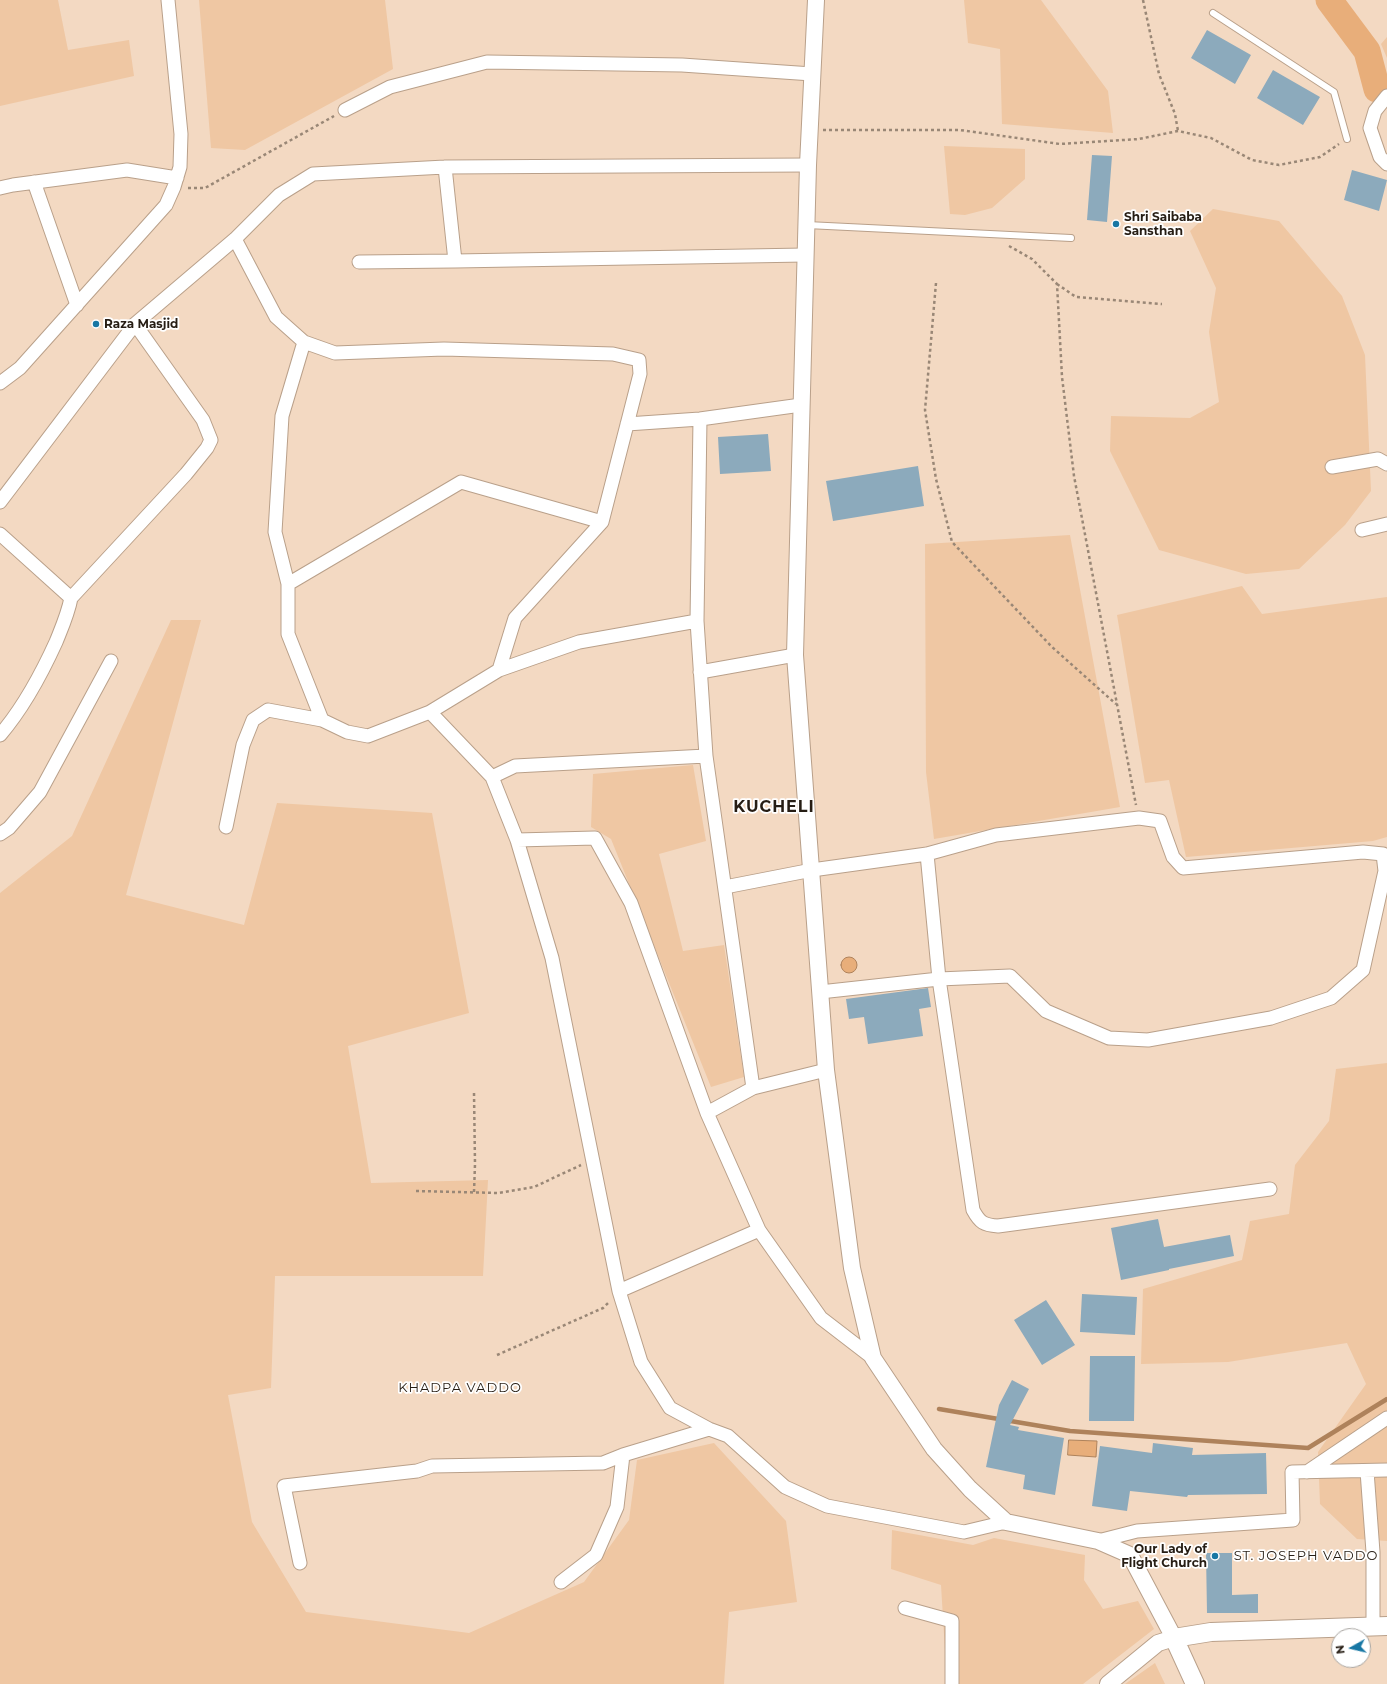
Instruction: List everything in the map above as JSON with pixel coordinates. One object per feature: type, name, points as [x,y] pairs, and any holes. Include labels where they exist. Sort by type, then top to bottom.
[{"type":"main road","points":[[1195,1684],[1174,1638],[1211,1632],[1380,1626]]},
{"type":"street","points":[[0,383],[20,368],[166,205],[180,167],[181,134],[168,0]]},
{"type":"street","points":[[816,0],[805,255],[795,655],[826,1070],[852,1268],[873,1358]]},
{"type":"street","points":[[345,110],[390,88],[487,62],[682,65],[812,74]]},
{"type":"street","points":[[1387,96],[1375,111],[1370,128],[1380,157],[1387,164]]},
{"type":"street","points":[[0,502],[136,324],[235,239],[279,195],[313,174],[445,167],[808,165]]},
{"type":"street","points":[[445,167],[455,261]]},
{"type":"street","points":[[0,188],[34,182],[128,170],[175,182]]},
{"type":"street","points":[[34,182],[76,305]]},
{"type":"street","points":[[235,239],[276,317],[304,342],[335,353],[444,349],[613,354],[639,360],[640,374],[602,522],[515,618],[499,670]]},
{"type":"street","points":[[359,262],[805,255]]},
{"type":"street","points":[[0,735],[16,717],[44,668],[69,611],[71,598],[186,474],[207,448],[211,440],[203,420],[136,324]]},
{"type":"street","points":[[304,342],[282,416],[275,532],[288,584],[288,634],[322,720]]},
{"type":"street","points":[[627,424],[700,419],[801,405]]},
{"type":"street","points":[[700,419],[697,621],[706,756],[753,1088]]},
{"type":"street","points":[[1332,467],[1378,459],[1387,464]]},
{"type":"street","points":[[288,584],[461,482],[602,522]]},
{"type":"street","points":[[1362,530],[1387,524]]},
{"type":"street","points":[[0,534],[71,598]]},
{"type":"street","points":[[226,827],[244,745],[253,720],[268,710],[322,720],[347,732],[368,736],[430,712],[499,670],[579,642],[697,621]]},
{"type":"street","points":[[700,672],[795,655]]},
{"type":"street","points":[[0,834],[9,828],[40,792],[111,661]]},
{"type":"street","points":[[430,712],[492,777],[517,840],[552,958],[619,1291],[641,1362],[670,1408],[709,1430],[728,1436],[785,1488],[827,1506],[964,1532],[1006,1522],[1098,1541],[1130,1555],[1174,1638],[1158,1643],[1108,1684]]},
{"type":"street","points":[[492,777],[515,766],[706,756]]},
{"type":"street","points":[[725,886],[812,870],[927,854],[996,835],[1139,818],[1160,822],[1173,857],[1183,868],[1363,852],[1383,854],[1385,871],[1363,970],[1331,998],[1271,1018],[1148,1040],[1109,1038],[1046,1011],[1010,976],[939,979],[820,992]]},
{"type":"street","points":[[517,840],[595,838],[631,903],[707,1113],[758,1230],[821,1318],[873,1358],[934,1449],[970,1489],[1006,1522]]},
{"type":"street","points":[[927,854],[939,979],[973,1210],[978,1220],[988,1225],[998,1226],[1270,1190]]},
{"type":"street","points":[[707,1113],[753,1088],[826,1070]]},
{"type":"street","points":[[619,1291],[758,1230]]},
{"type":"street","points":[[1307,1472],[1387,1418]]},
{"type":"street","points":[[300,1563],[284,1486],[417,1471],[432,1466],[603,1463],[623,1455],[709,1430]]},
{"type":"street","points":[[561,1582],[596,1555],[617,1507],[623,1455]]},
{"type":"street","points":[[1098,1541],[1137,1531],[1293,1520],[1292,1472],[1387,1470]]},
{"type":"street","points":[[1367,1471],[1380,1626]]},
{"type":"street","points":[[905,1608],[952,1622],[952,1684]]},
{"type":"lane","points":[[1213,13],[1334,92],[1346,139]]},
{"type":"lane","points":[[806,225],[1071,238]]},
{"type":"path","points":[[1143,0],[1159,74],[1176,114],[1178,131]]},
{"type":"path","points":[[175,182],[205,188],[345,110]]},
{"type":"path","points":[[810,130],[960,130],[1060,144],[1139,139],[1178,131],[1211,138],[1252,160],[1279,164],[1320,157],[1346,139]]},
{"type":"path","points":[[984,234],[1005,244],[1032,260],[1057,284],[1076,296],[1162,304]]},
{"type":"path","points":[[936,283],[925,410],[936,479],[952,542],[1052,647],[1117,705]]},
{"type":"path","points":[[1057,284],[1062,377],[1074,476],[1139,818]]},
{"type":"path","points":[[474,1092],[474,1192]]},
{"type":"path","points":[[416,1191],[498,1193],[534,1187],[592,1160]]},
{"type":"path","points":[[497,1355],[603,1308],[619,1291]]},
{"type":"shaded area","points":[[0,0],[58,0],[68,50],[129,40],[134,76],[0,106]]},
{"type":"shaded area","points":[[199,0],[385,0],[393,69],[245,150],[211,148]]},
{"type":"shaded area","points":[[964,0],[1041,0],[1108,91],[1113,133],[1002,124],[1000,49],[968,43]]},
{"type":"shaded area","points":[[1387,37],[1387,58],[1381,44]]},
{"type":"shaded area","points":[[944,146],[1025,149],[1025,179],[992,208],[965,215],[950,214]]},
{"type":"shaded area","points":[[1213,209],[1279,221],[1342,296],[1365,355],[1371,491],[1345,525],[1299,569],[1246,574],[1159,550],[1110,451],[1111,416],[1190,418],[1219,402],[1209,332],[1216,288],[1190,231]]},
{"type":"shaded area","points":[[1070,535],[1120,807],[934,839],[926,772],[925,544]]},
{"type":"shaded area","points":[[1242,586],[1262,614],[1387,597],[1387,837],[1373,841],[1186,857],[1169,780],[1145,783],[1117,615]]},
{"type":"shaded area","points":[[171,620],[201,620],[126,895],[244,925],[277,803],[432,813],[469,1013],[348,1046],[371,1183],[488,1180],[483,1276],[275,1276],[271,1388],[228,1395],[252,1522],[306,1612],[469,1633],[584,1582],[629,1520],[637,1460],[714,1443],[786,1521],[797,1602],[729,1612],[724,1684],[0,1684],[0,893],[72,836]]},
{"type":"shaded area","points":[[693,765],[706,841],[659,854],[683,951],[724,945],[744,1077],[711,1087],[611,839],[591,827],[593,774]]},
{"type":"shaded area","points":[[849,957],[855,959],[857,965],[855,971],[849,973],[843,971],[841,965],[843,959]]},
{"type":"shaded area","points":[[1387,1063],[1387,1541],[1357,1539],[1320,1504],[1318,1452],[1366,1384],[1347,1343],[1228,1362],[1141,1364],[1143,1289],[1242,1260],[1250,1221],[1289,1214],[1295,1165],[1329,1121],[1336,1069]]},
{"type":"shaded area","points":[[1069,1440],[1097,1441],[1096,1457],[1068,1455]]},
{"type":"shaded area","points":[[892,1530],[973,1545],[994,1538],[1085,1555],[1084,1580],[1103,1609],[1138,1601],[1154,1629],[1083,1684],[947,1684],[941,1585],[891,1569]]},
{"type":"shaded area","points":[[1155,1663],[1165,1684],[1125,1684]]},
{"type":"building","points":[[1207,30],[1251,55],[1235,84],[1191,58]]},
{"type":"building","points":[[1273,70],[1320,97],[1303,125],[1257,98]]},
{"type":"building","points":[[1092,155],[1112,156],[1107,222],[1087,220]]},
{"type":"building","points":[[1352,170],[1387,180],[1379,211],[1344,200]]},
{"type":"building","points":[[768,434],[771,471],[720,474],[718,437]]},
{"type":"building","points":[[918,466],[924,506],[833,521],[826,481]]},
{"type":"building","points":[[928,988],[931,1007],[919,1009],[923,1036],[868,1044],[864,1017],[849,1019],[846,999]]},
{"type":"building","points":[[1158,1219],[1164,1247],[1230,1235],[1234,1256],[1121,1280],[1111,1228]]},
{"type":"building","points":[[1082,1294],[1137,1297],[1135,1335],[1080,1332]]},
{"type":"building","points":[[1046,1300],[1075,1345],[1042,1365],[1014,1320]]},
{"type":"building","points":[[1090,1356],[1135,1356],[1134,1421],[1089,1421]]},
{"type":"building","points":[[1012,1380],[1029,1389],[1010,1425],[1019,1427],[1018,1430],[1064,1438],[1055,1495],[1023,1489],[1025,1475],[986,1467],[999,1405]]},
{"type":"building","points":[[1153,1443],[1193,1448],[1192,1455],[1266,1453],[1267,1494],[1188,1495],[1187,1497],[1130,1491],[1127,1511],[1092,1506],[1100,1446],[1152,1453]]},
{"type":"building","points":[[1206,1553],[1232,1553],[1232,1595],[1258,1594],[1258,1613],[1207,1613]]},
{"type":"waterway","points":[[1329,0],[1367,51],[1377,89],[1387,92]]},
{"type":"waterway","points":[[939,1409],[1070,1431],[1308,1448],[1387,1399]]},
{"type":"place","name":"Shri Saibaba Sansthan","points":[[1116,224]]},
{"type":"place","name":"Raza Masjid","points":[[96,324]]},
{"type":"place","name":"Our Lady of Flight Church","points":[[1215,1556]]},
{"type":"district","name":"KUCHELI","points":[[774,807]]},
{"type":"district","name":"KHADPA VADDO","points":[[460,1388]]},
{"type":"district","name":"ST. JOSEPH VADDO","points":[[1306,1556]]}]
